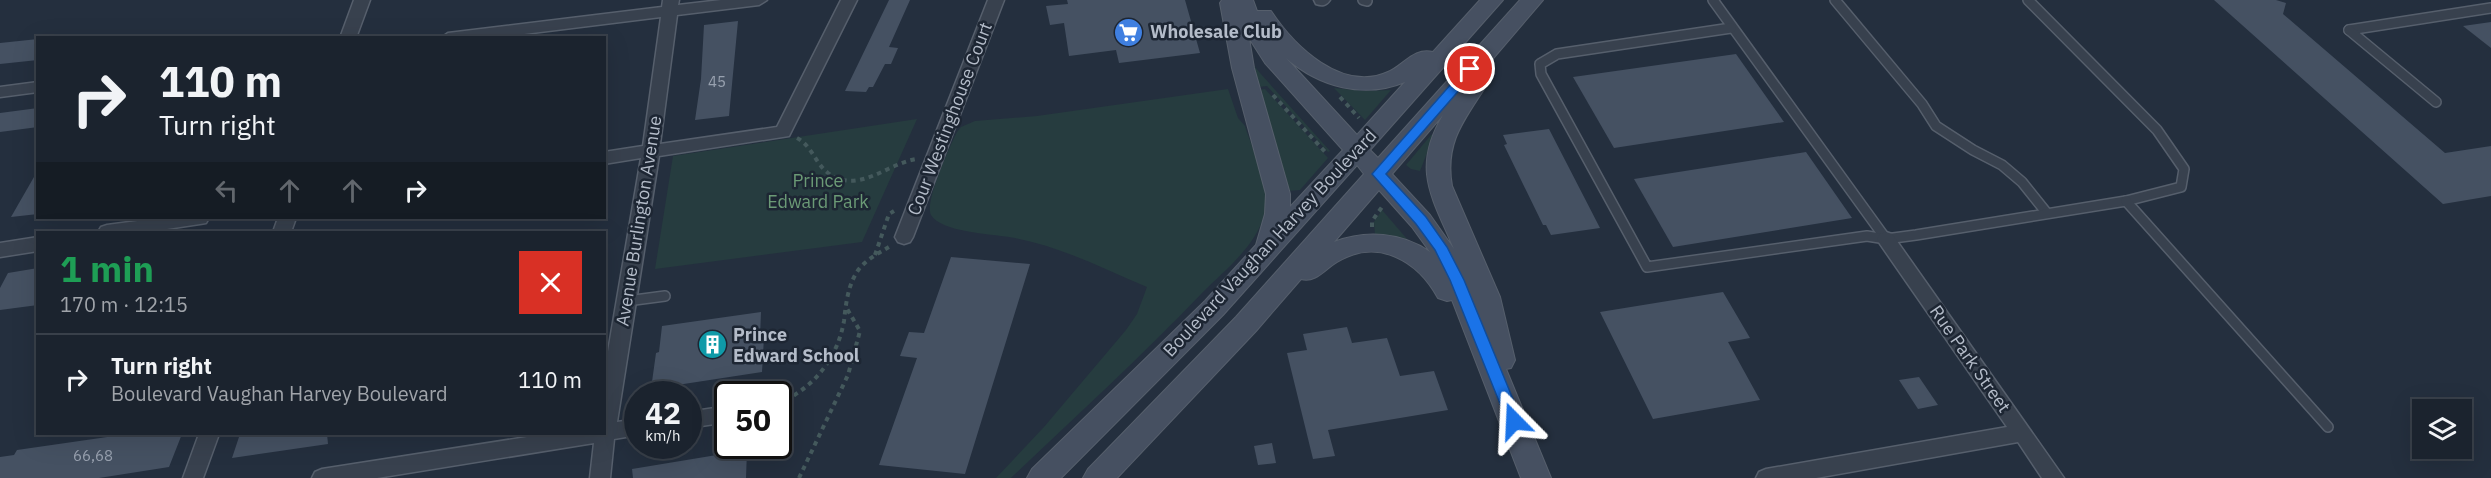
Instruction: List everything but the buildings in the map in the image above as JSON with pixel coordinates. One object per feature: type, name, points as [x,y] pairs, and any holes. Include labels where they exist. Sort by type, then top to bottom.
[{"type":"main road","points":[[1230,0],[1243,68],[1278,194],[1278,214],[1265,253]]},
{"type":"main road","points":[[1242,0],[1252,27],[1273,58],[1421,221],[1440,247],[1457,280],[1536,478]]},
{"type":"main road","points":[[1255,0],[1274,32],[1298,56],[1322,73],[1358,83],[1383,82],[1394,78],[1462,31]]},
{"type":"main road","name":"Boulevard Vaughan Harvey Boulevard","points":[[1042,478],[1190,332],[1265,253],[1492,0]]},
{"type":"main road","points":[[1507,402],[1494,318],[1471,256],[1440,186],[1437,158],[1451,121],[1533,0]]},
{"type":"main road","name":"Boulevard Vaughan Harvey Boulevard","points":[[1098,478],[1246,324],[1533,0]]},
{"type":"main road","points":[[1246,324],[1310,268],[1334,251],[1364,243],[1400,248],[1427,261],[1437,271],[1468,339],[1507,402]]},
{"type":"street","points":[[349,36],[362,0]]},
{"type":"street","points":[[461,36],[671,5],[759,0]]},
{"type":"street","points":[[606,158],[783,132],[849,0]]},
{"type":"street","name":"Cour Westinghouse Court","points":[[904,237],[996,0]]},
{"type":"street","name":"Avenue Burlington Avenue","points":[[606,426],[651,152],[671,5]]},
{"type":"street","points":[[0,92],[36,87]]},
{"type":"street","points":[[114,231],[193,219]]},
{"type":"street","name":"Rue Park Street","points":[[1886,239],[2055,478]]},
{"type":"street","points":[[0,250],[36,244]]},
{"type":"street","points":[[606,432],[624,429]]},
{"type":"street","points":[[1766,478],[2023,433]]},
{"type":"street","points":[[193,478],[209,435]]},
{"type":"street","points":[[322,478],[590,435]]},
{"type":"street","name":"Avenue Burlington Avenue","points":[[600,478],[605,435]]},
{"type":"lane","points":[[1713,0],[1731,28],[1886,239]]},
{"type":"lane","points":[[1835,0],[1922,104],[1936,126],[1973,150],[2002,165],[2022,182],[2046,212]]},
{"type":"lane","points":[[1731,28],[1557,54],[1540,64],[1541,74],[1647,267],[1867,236],[1886,239],[2126,201],[2181,187],[2184,169],[2157,130],[2028,0]]},
{"type":"lane","points":[[2436,102],[2349,30],[2491,8]]},
{"type":"lane","points":[[2126,201],[2328,427]]},
{"type":"lane","points":[[627,301],[665,296]]},
{"type":"path","points":[[1266,88],[1331,158]]},
{"type":"path","points":[[1338,95],[1364,123]]},
{"type":"path","points":[[783,132],[807,143],[827,172],[839,180],[851,183],[860,183],[903,162],[935,158]]},
{"type":"path","points":[[1373,235],[1372,221],[1383,207]]},
{"type":"path","points":[[792,399],[815,382],[829,362],[841,333],[850,287],[860,268],[875,255]]},
{"type":"path","points":[[799,478],[848,375],[860,331],[846,306]]},
{"type":"green space","points":[[1250,61],[1330,151],[1328,152],[1267,86],[1258,87]]},
{"type":"green space","points":[[1334,88],[1365,91],[1391,90],[1365,120]]},
{"type":"green space","points":[[1228,89],[1238,118],[1245,126],[1264,181],[1266,204],[1260,226],[1254,237],[1247,248],[1108,387],[1011,478],[996,478],[1044,427],[1126,330],[1137,314],[1147,287],[1080,258],[1045,246],[1009,237],[955,229],[936,221],[931,215],[931,199],[957,132],[961,127],[975,121],[1037,116]]},
{"type":"green space","points":[[1265,89],[1328,158],[1300,190],[1288,191],[1258,90]]},
{"type":"green space","name":"Prince Edward Park","points":[[917,119],[862,242],[655,269],[673,156]]},
{"type":"green space","points":[[1431,135],[1434,135],[1420,171],[1411,169],[1406,165]]},
{"type":"green space","points":[[1382,210],[1407,239],[1404,241],[1375,235],[1374,222]]},
{"type":"place","name":"Wholesale Club","points":[[1129,32]]},
{"type":"place","name":"Prince Edward School","points":[[712,345]]},
{"type":"route","points":[[1470,69],[1378,174],[1421,221],[1440,247],[1457,280],[1514,421]]}]
